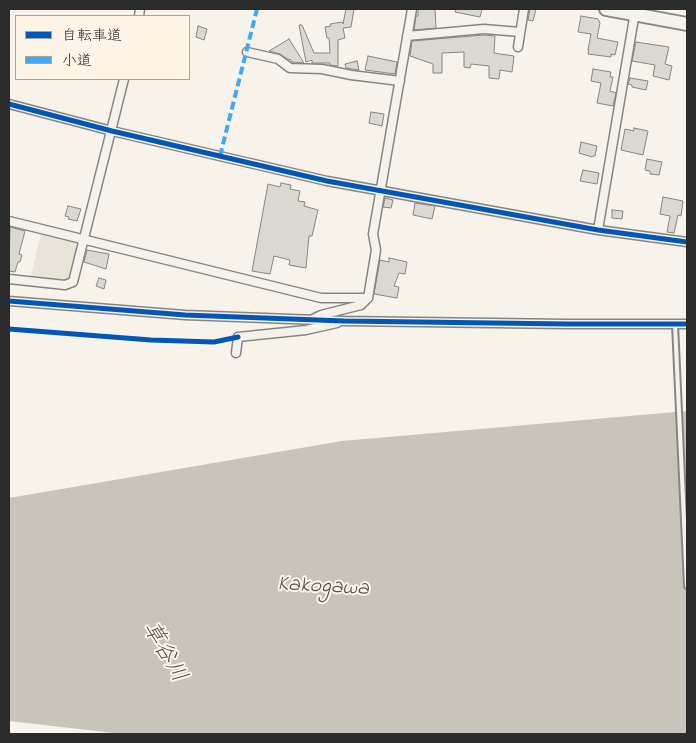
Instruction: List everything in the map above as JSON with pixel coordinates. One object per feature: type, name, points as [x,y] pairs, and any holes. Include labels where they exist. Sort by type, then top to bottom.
[{"type":"main road","points":[[606,9],[635,12],[687,24]]},
{"type":"street","points":[[311,320],[321,315],[361,305],[368,298],[376,250],[374,234],[380,190],[412,9]]},
{"type":"street","points":[[518,47],[524,9]]},
{"type":"street","points":[[598,230],[635,12]]},
{"type":"street","points":[[408,36],[484,29],[520,32]]},
{"type":"street","points":[[247,52],[278,59],[290,68],[322,68],[350,75],[400,81]]},
{"type":"street","points":[[9,279],[66,285],[73,282],[124,80]]},
{"type":"street","points":[[9,104],[112,131],[327,181],[598,230],[687,242]]},
{"type":"street","points":[[9,221],[321,298],[368,298]]},
{"type":"street","points":[[9,301],[185,315],[311,320],[687,324]]},
{"type":"street","points":[[236,353],[238,337],[306,330],[344,321]]},
{"type":"lane","points":[[675,324],[687,586]]},
{"type":"shaded area","points":[[42,231],[80,242],[71,280],[68,282],[30,279]]},
{"type":"water","points":[[687,411],[687,734],[123,734],[9,721],[9,498],[342,441]]},
{"type":"building","points":[[346,9],[354,9],[351,27],[343,28],[345,38],[338,40],[338,66],[330,65],[330,63],[312,63],[312,60],[306,62],[299,25],[302,25],[314,53],[330,53],[329,38],[327,38],[325,27],[342,22],[343,24]]},
{"type":"building","points":[[418,9],[435,9],[436,28],[414,30]]},
{"type":"building","points":[[456,9],[482,9],[480,17],[455,12]]},
{"type":"building","points":[[530,9],[536,9],[533,21],[528,20]]},
{"type":"building","points":[[581,16],[598,19],[600,23],[597,38],[618,42],[615,55],[611,54],[611,57],[588,54],[591,34],[578,32]]},
{"type":"building","points":[[198,26],[207,29],[204,40],[196,37]]},
{"type":"building","points":[[484,35],[495,36],[494,53],[514,56],[512,72],[500,70],[499,79],[489,78],[489,66],[471,64],[470,68],[464,67],[464,52],[442,53],[442,73],[433,73],[433,64],[410,56],[412,41]]},
{"type":"building","points":[[289,39],[304,63],[292,62],[280,54],[269,51]]},
{"type":"building","points":[[636,42],[669,47],[665,64],[672,66],[669,80],[653,76],[655,65],[632,61]]},
{"type":"building","points":[[368,56],[397,62],[395,74],[365,70]]},
{"type":"building","points":[[357,61],[359,70],[346,68],[345,64]]},
{"type":"building","points":[[593,69],[611,72],[610,77],[613,77],[610,91],[616,93],[613,106],[597,103],[601,83],[591,81]]},
{"type":"building","points":[[630,78],[648,81],[646,90],[632,87],[632,85],[628,84]]},
{"type":"building","points":[[371,112],[384,114],[382,126],[369,123]]},
{"type":"building","points":[[634,128],[648,131],[643,155],[621,150],[625,129],[634,131]]},
{"type":"building","points":[[581,142],[597,146],[595,156],[592,157],[579,153]]},
{"type":"building","points":[[647,159],[662,162],[659,175],[650,174],[650,171],[645,170]]},
{"type":"building","points":[[583,170],[599,173],[597,184],[580,181]]},
{"type":"building","points":[[281,183],[291,185],[290,189],[300,191],[298,201],[305,202],[304,206],[318,210],[312,236],[309,236],[306,268],[289,265],[290,260],[274,256],[270,274],[252,271],[268,184],[280,187]]},
{"type":"building","points":[[663,197],[683,201],[681,216],[678,215],[674,233],[667,232],[670,216],[660,214]]},
{"type":"building","points":[[385,198],[393,200],[391,208],[383,207]]},
{"type":"building","points":[[415,203],[435,206],[432,219],[413,215]]},
{"type":"building","points":[[68,206],[81,209],[77,221],[68,219],[69,217],[65,216]]},
{"type":"building","points":[[612,210],[623,211],[622,219],[612,218]]},
{"type":"building","points":[[10,227],[25,231],[19,254],[22,255],[15,272],[9,271]]},
{"type":"building","points":[[87,250],[109,254],[106,269],[84,262]]},
{"type":"building","points":[[389,258],[407,262],[405,274],[399,273],[394,286],[399,287],[397,298],[374,294],[380,260],[389,262]]},
{"type":"building","points":[[99,278],[106,280],[104,289],[96,286]]},
{"type":"marked path","points":[[220,156],[257,9]]},
{"type":"cycle path","points":[[9,104],[112,131],[327,181],[598,230],[687,242]]},
{"type":"cycle path","points":[[9,301],[185,315],[344,321],[687,324]]},
{"type":"cycle path","points":[[9,329],[151,340],[214,342],[238,337]]},
{"type":"water label","name":"Kakogawa","points":[[323,588]]},
{"type":"water label","name":"草谷川","points":[[163,653]]}]
